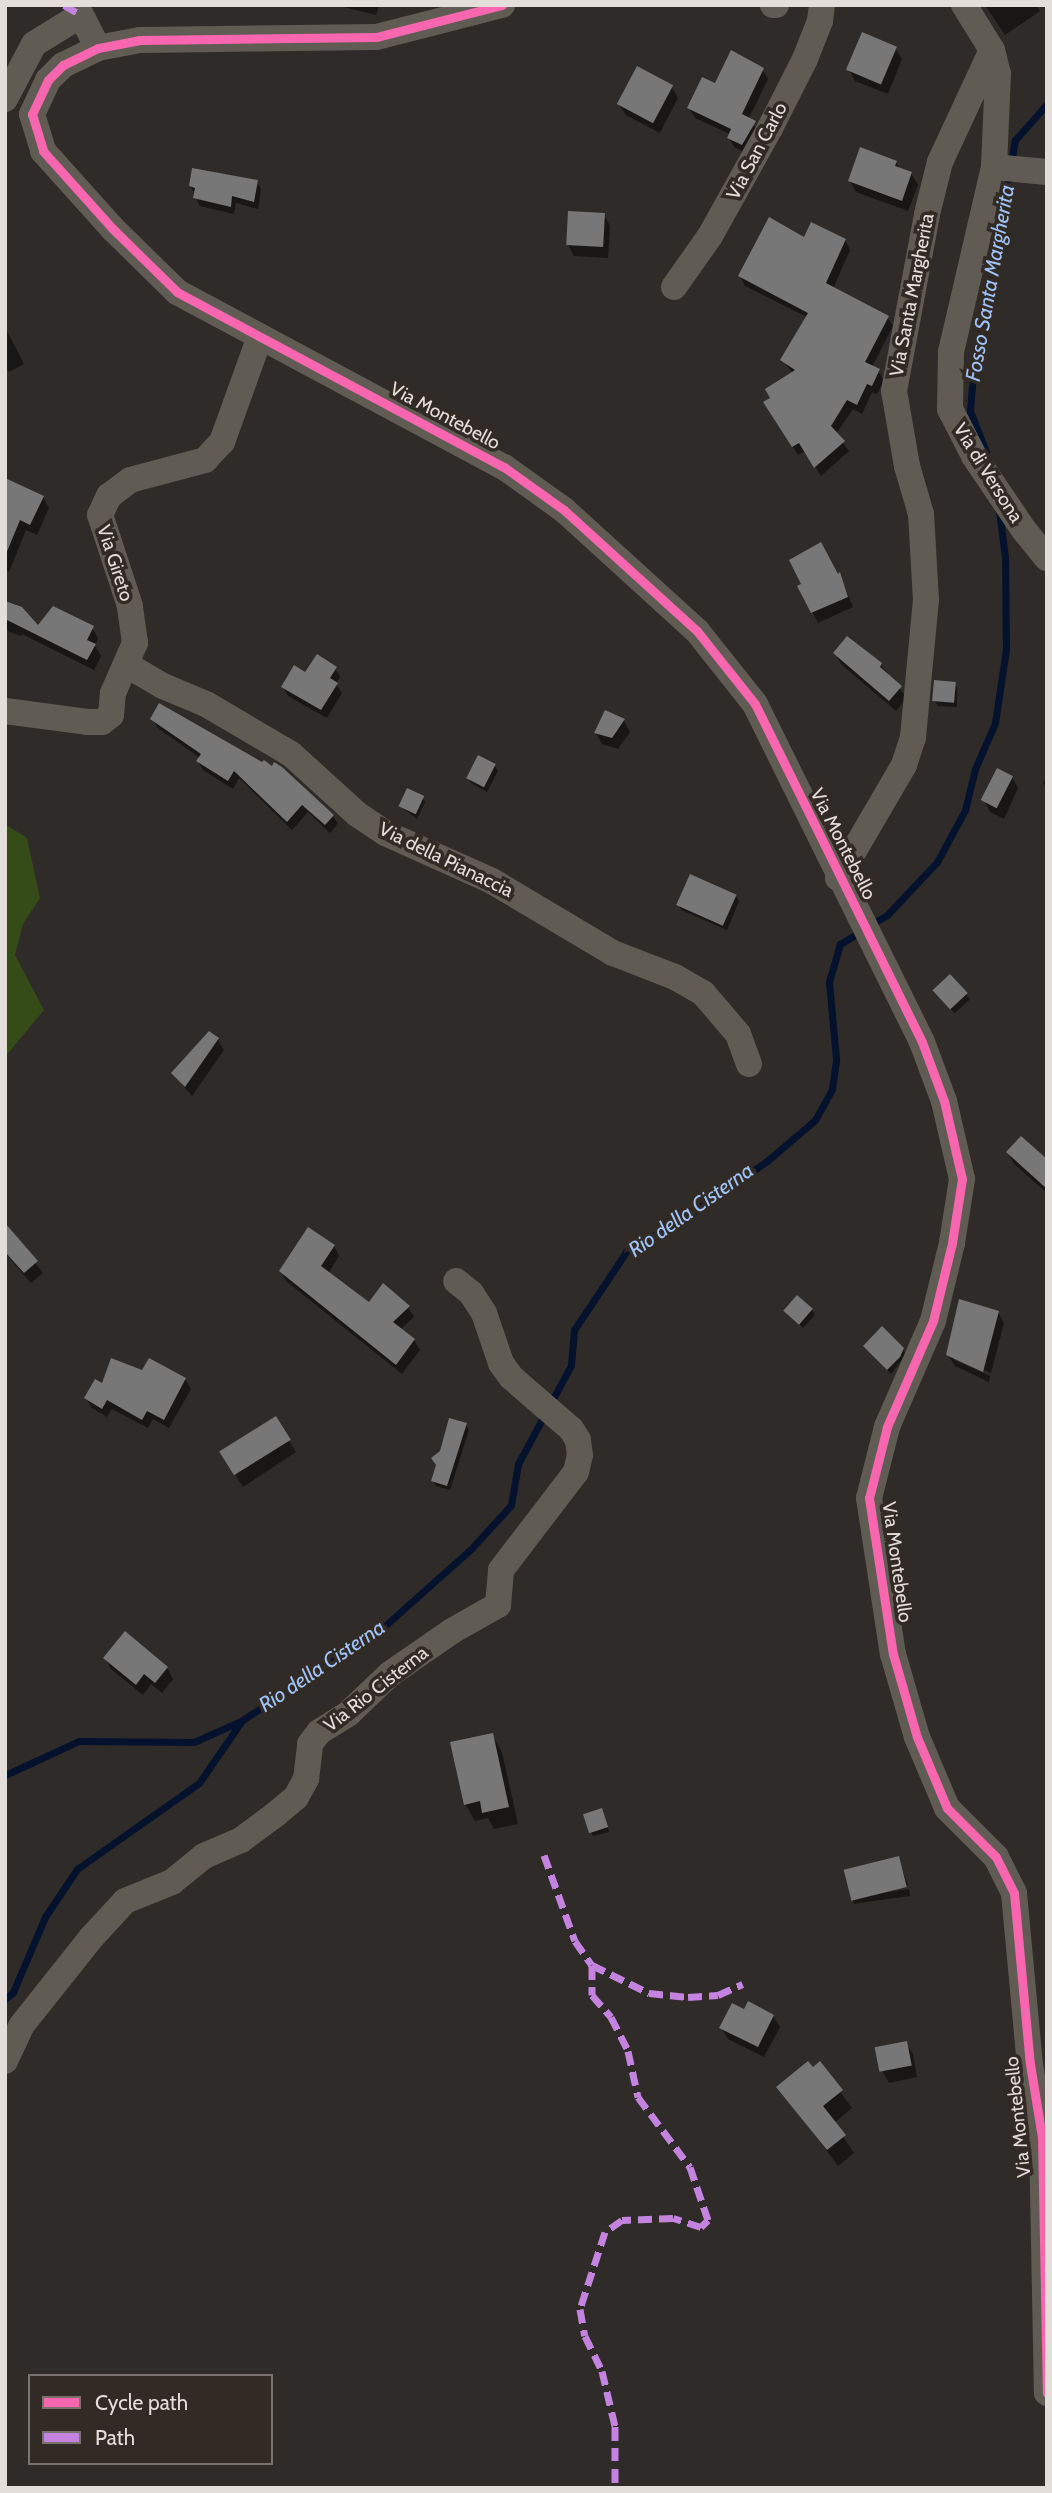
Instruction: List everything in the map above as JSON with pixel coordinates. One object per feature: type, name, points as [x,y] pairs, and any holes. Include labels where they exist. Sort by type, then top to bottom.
[{"type":"street","name":"Via Montebello","points":[[502,5],[376,37],[140,40],[98,48],[63,65],[48,80],[32,114],[43,151],[113,229],[177,292],[259,339],[504,467],[564,510],[696,631],[755,704],[838,878],[878,947],[922,1042],[944,1101],[962,1178],[952,1243],[933,1321],[887,1427],[869,1498],[893,1654],[917,1737],[947,1808],[996,1857],[1014,1893],[1030,2064],[1044,2139],[1047,2393]]},
{"type":"street","name":"Via San Carlo","points":[[674,288],[710,236],[776,116],[805,60],[820,21],[822,5]]},
{"type":"street","points":[[964,5],[992,50]]},
{"type":"street","points":[[5,99],[34,44],[83,10],[98,48]]},
{"type":"street","name":"Via di Versona","points":[[992,50],[1017,170],[951,352],[950,409],[974,456],[1024,530],[1047,558]]},
{"type":"street","name":"Via Santa Margherita","points":[[838,878],[904,765],[913,737],[926,600],[923,538],[921,514],[907,466],[894,391],[927,214],[940,162],[992,50]]},
{"type":"street","name":"Via Gireto","points":[[5,711],[14,715],[102,722],[111,715],[113,693],[135,643],[130,606],[100,516],[109,496],[130,480],[205,460],[222,442],[259,339]]},
{"type":"street","name":"Via della Pianaccia","points":[[127,665],[163,686],[217,710],[291,754],[357,814],[385,833],[492,881],[613,953],[676,977],[703,993],[738,1034],[749,1064]]},
{"type":"street","name":"Via Rio Cisterna","points":[[5,2061],[22,2026],[91,1938],[125,1901],[172,1882],[204,1856],[241,1840],[276,1814],[296,1797],[306,1779],[310,1744],[319,1732],[349,1713],[390,1674],[452,1631],[498,1605],[501,1570],[576,1472],[580,1455],[578,1440],[555,1416],[532,1399],[501,1363],[484,1313],[471,1293],[456,1281]]},
{"type":"green space","points":[[5,824],[27,838],[40,898],[23,924],[15,955],[44,1010],[5,1057]]},
{"type":"building","points":[[862,32],[897,47],[881,85],[846,70]]},
{"type":"building","points":[[731,50],[764,68],[742,114],[756,121],[742,145],[727,138],[731,129],[687,108],[702,77],[715,83]]},
{"type":"building","points":[[637,66],[673,85],[653,123],[617,104]]},
{"type":"building","points":[[860,147],[897,161],[895,166],[912,172],[902,201],[848,181]]},
{"type":"building","points":[[192,168],[258,180],[254,202],[232,196],[231,207],[193,198],[195,188],[189,186]]},
{"type":"building","points":[[568,211],[605,213],[603,247],[566,245]]},
{"type":"building","points":[[769,217],[804,237],[811,222],[846,239],[826,283],[889,316],[865,362],[880,369],[872,386],[867,384],[857,405],[847,400],[831,426],[845,441],[814,468],[799,443],[792,447],[763,402],[770,398],[765,389],[795,370],[780,360],[808,313],[738,276]]},
{"type":"building","points":[[5,478],[44,496],[30,525],[20,520],[6,554]]},
{"type":"building","points":[[821,542],[838,574],[840,572],[848,597],[811,613],[797,586],[801,584],[789,560]]},
{"type":"building","points":[[5,601],[22,607],[38,625],[53,606],[94,626],[87,640],[96,644],[87,660],[5,619]]},
{"type":"building","points":[[847,636],[882,663],[880,667],[902,686],[889,701],[833,653]]},
{"type":"building","points":[[317,654],[337,667],[330,678],[338,683],[321,710],[281,687],[294,665],[305,672]]},
{"type":"building","points":[[934,680],[956,682],[954,703],[932,701]]},
{"type":"building","points":[[159,703],[262,762],[264,760],[272,766],[274,762],[282,767],[334,815],[325,825],[302,805],[287,822],[234,771],[228,781],[196,761],[201,754],[150,719]]},
{"type":"building","points":[[605,710],[625,719],[612,738],[594,733]]},
{"type":"building","points":[[478,755],[496,764],[484,787],[466,778]]},
{"type":"building","points":[[997,768],[1013,776],[997,808],[981,800]]},
{"type":"building","points":[[407,788],[424,796],[416,814],[399,806]]},
{"type":"building","points":[[690,874],[737,895],[723,926],[676,905]]},
{"type":"building","points":[[950,974],[968,993],[950,1009],[932,990]]},
{"type":"building","points":[[209,1031],[219,1038],[185,1087],[171,1073]]},
{"type":"building","points":[[1021,1136],[1047,1159],[1047,1189],[1006,1152]]},
{"type":"building","points":[[5,1223],[38,1261],[24,1273],[5,1252]]},
{"type":"building","points":[[308,1227],[335,1245],[321,1266],[369,1302],[383,1283],[410,1306],[393,1322],[415,1339],[396,1365],[279,1271]]},
{"type":"building","points":[[797,1295],[813,1309],[799,1325],[783,1311]]},
{"type":"building","points":[[959,1299],[999,1311],[983,1372],[946,1355]]},
{"type":"building","points":[[882,1326],[904,1348],[900,1357],[887,1370],[863,1346]]},
{"type":"building","points":[[111,1358],[142,1370],[149,1358],[186,1378],[164,1420],[147,1411],[142,1420],[107,1400],[102,1409],[84,1398],[95,1379],[102,1383]]},
{"type":"building","points":[[276,1416],[291,1440],[234,1475],[219,1452]]},
{"type":"building","points":[[449,1418],[467,1423],[447,1486],[431,1481],[436,1465],[431,1458],[440,1451]]},
{"type":"building","points":[[125,1631],[168,1667],[155,1683],[144,1674],[136,1685],[103,1658]]},
{"type":"building","points":[[493,1733],[509,1807],[482,1813],[480,1801],[464,1805],[450,1742]]},
{"type":"building","points":[[602,1808],[608,1827],[589,1833],[583,1814]]},
{"type":"building","points":[[899,1856],[907,1887],[851,1901],[844,1870]]},
{"type":"building","points":[[748,2001],[774,2015],[758,2047],[719,2028],[732,2003],[744,2009]]},
{"type":"building","points":[[907,2041],[912,2066],[879,2072],[875,2047]]},
{"type":"building","points":[[808,2061],[813,2067],[820,2061],[843,2090],[823,2106],[846,2135],[827,2150],[776,2087]]},
{"type":"waterway","name":"Fosso Santa Margherita","points":[[986,452],[970,411],[974,361],[986,309],[1015,140],[1047,104]]},
{"type":"waterway","name":"Rio della Cisterna","points":[[870,925],[887,915],[937,862],[965,810],[975,769],[995,723],[1006,649],[1005,557],[999,511]]},
{"type":"waterway","name":"Rio della Cisterna","points":[[5,1775],[79,1741],[194,1742],[241,1721],[379,1631],[471,1549],[511,1505],[518,1464],[571,1365],[574,1330],[626,1252],[696,1210],[767,1161],[815,1120],[832,1089],[836,1059],[829,982],[840,944],[860,932]]},
{"type":"waterway","points":[[5,1999],[13,1992],[45,1917],[77,1869],[199,1783],[241,1722]]},
{"type":"marked path","points":[[64,5],[81,15]]},
{"type":"marked path","points":[[544,1855],[575,1941],[592,1965],[649,1993],[688,1997],[718,1995],[743,1984]]},
{"type":"marked path","points":[[592,1965],[592,1995],[611,2017],[628,2051],[638,2097],[690,2167],[708,2220],[701,2227],[673,2218],[622,2220],[605,2232],[580,2309],[585,2336],[602,2371],[615,2426],[615,2488]]},
{"type":"cycle path","points":[[502,5],[376,37],[140,40],[98,48],[63,65],[48,80],[32,114],[43,151],[113,229],[177,292],[504,467],[564,510],[697,631],[755,704],[922,1042],[944,1101],[962,1179],[952,1243],[933,1321],[887,1427],[869,1498],[893,1654],[917,1737],[947,1808],[996,1857],[1014,1893],[1030,2064],[1042,2137],[1047,2393]]}]
